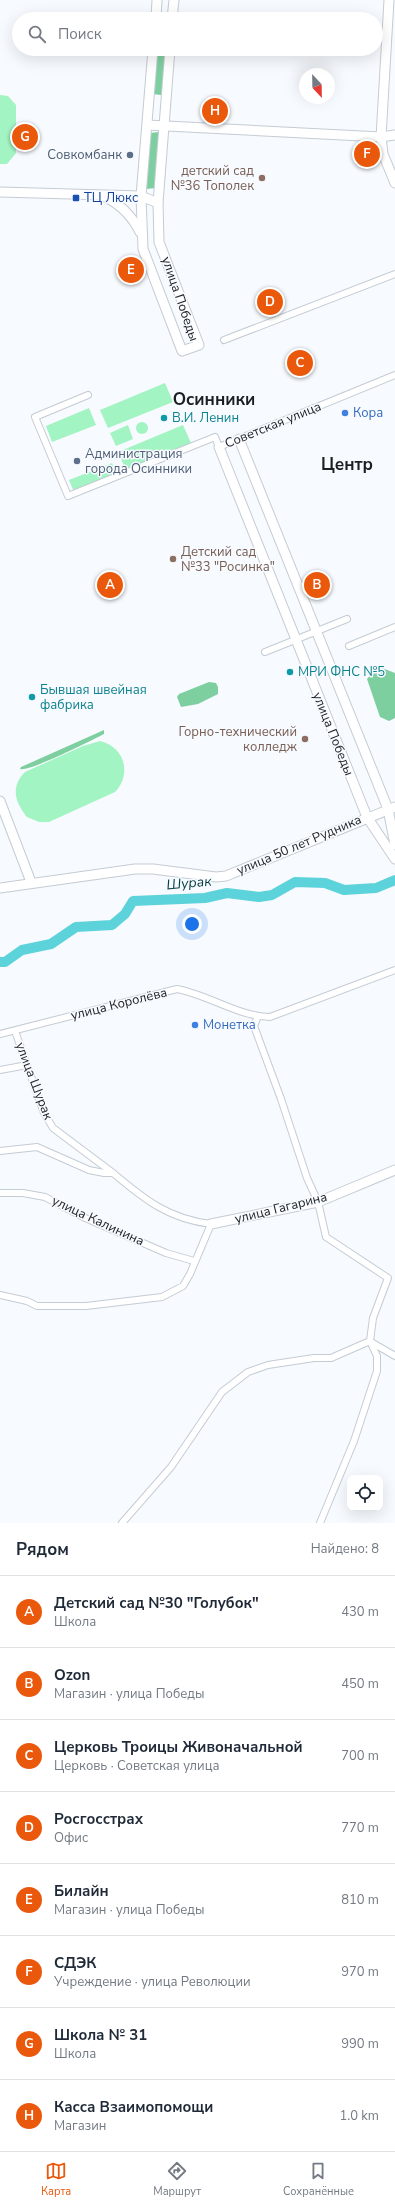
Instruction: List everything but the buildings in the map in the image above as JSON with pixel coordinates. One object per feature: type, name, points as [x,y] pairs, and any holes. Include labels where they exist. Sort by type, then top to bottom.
[{"type":"street","points":[[156,12],[157,0]]},
{"type":"street","points":[[173,12],[174,0]]},
{"type":"street","points":[[389,0],[381,137],[384,154],[395,183]]},
{"type":"street","name":"улица Победы","points":[[152,56],[141,196],[143,249],[182,351],[199,345],[159,242],[158,203],[169,56]]},
{"type":"street","points":[[147,125],[381,137],[395,135]]},
{"type":"street","points":[[0,192],[141,196],[158,203]]},
{"type":"street","points":[[100,195],[114,201],[128,212],[142,237]]},
{"type":"street","points":[[224,340],[395,274]]},
{"type":"street","name":"Советская улица","points":[[88,395],[35,417],[68,496],[215,437],[219,447],[395,375]]},
{"type":"street","name":"улица Победы","points":[[239,439],[317,631],[392,808],[395,845]]},
{"type":"street","name":"улица Победы","points":[[219,447],[367,817],[395,859]]},
{"type":"street","points":[[265,652],[347,619]]},
{"type":"street","points":[[349,646],[395,627]]},
{"type":"street","points":[[0,801],[31,882]]},
{"type":"street","name":"улица 50 лет Рудника","points":[[0,888],[31,882],[135,869],[153,869],[202,876],[226,876],[392,808]]},
{"type":"street","name":"улица Королёва","points":[[0,1034],[177,989],[192,992],[229,1008],[258,1016],[278,1015],[395,970]]},
{"type":"street","points":[[258,1016],[254,1026],[281,1099],[307,1178],[318,1202],[326,1237],[388,1278],[373,1318],[370,1341],[377,1356],[378,1371],[354,1441],[320,1523]]},
{"type":"street","name":"улица Шурак","points":[[15,1031],[44,1112],[53,1128],[99,1160],[143,1198],[172,1215],[192,1222],[211,1224]]},
{"type":"street","points":[[0,1070],[27,1065]]},
{"type":"street","points":[[0,1151],[37,1147],[89,1170],[104,1174],[113,1173]]},
{"type":"street","name":"улица Гагарина","points":[[211,1224],[318,1202],[395,1170]]},
{"type":"street","name":"улица Калинина","points":[[0,1193],[23,1193],[45,1197],[83,1217],[166,1253],[194,1261]]},
{"type":"street","points":[[0,1295],[27,1301],[37,1306],[86,1306],[162,1297],[175,1292],[183,1286],[190,1274],[194,1261],[211,1224]]},
{"type":"street","points":[[370,1341],[382,1350],[395,1356]]},
{"type":"street","points":[[122,1523],[171,1467],[222,1392],[248,1372],[268,1365],[314,1358],[331,1358],[370,1341]]},
{"type":"green space","points":[[155,56],[167,56],[164,92],[161,95],[152,94]]},
{"type":"green space","points":[[0,95],[8,96],[16,105],[16,153],[7,164],[0,164]]},
{"type":"green space","points":[[159,132],[156,188],[146,189],[150,133]]},
{"type":"green space","points":[[165,383],[173,402],[108,428],[100,410]]},
{"type":"green space","points":[[89,408],[96,425],[52,442],[46,426]]},
{"type":"green space","points":[[144,422],[147,423],[147,433],[140,434],[137,433],[136,426],[137,423]]},
{"type":"green space","points":[[128,425],[133,439],[116,446],[110,433]]},
{"type":"green space","points":[[183,425],[191,443],[126,470],[118,452]]},
{"type":"green space","points":[[112,463],[117,475],[74,492],[69,480]]},
{"type":"green space","points":[[382,668],[395,673],[395,718],[389,721],[380,717],[367,679],[374,671]]},
{"type":"green space","points":[[209,682],[216,683],[218,687],[218,694],[198,704],[181,707],[177,697],[179,694]]},
{"type":"green space","points":[[104,730],[104,734],[59,756],[26,769],[20,769],[21,767]]},
{"type":"green space","points":[[100,741],[109,744],[115,749],[123,762],[123,777],[115,792],[49,822],[39,822],[27,817],[17,800],[16,794],[17,783],[25,772],[83,746]]},
{"type":"waterway","name":"Шурак","points":[[0,962],[5,962],[22,950],[51,944],[76,927],[112,925],[125,914],[133,901],[205,898],[227,893],[259,897],[272,895],[295,882],[325,883],[344,890],[376,888],[395,880]]},
{"type":"place","name":"Касса Взаимопомощи","points":[[215,111]]},
{"type":"place","name":"Школа № 31","points":[[25,137]]},
{"type":"place","name":"СДЭК","points":[[367,154]]},
{"type":"place","name":"Совкомбанк","points":[[130,155]]},
{"type":"place","name":"детский сад №36 Тополек","points":[[262,178]]},
{"type":"place","name":"ТЦ Люкс","points":[[76,198]]},
{"type":"place","name":"Билайн","points":[[131,270]]},
{"type":"place","name":"Росгосстрах","points":[[270,302]]},
{"type":"place","name":"Церковь Троицы Живоначальной","points":[[300,363]]},
{"type":"place","name":"Кора","points":[[345,413]]},
{"type":"place","name":"В.И. Ленин","points":[[164,418]]},
{"type":"place","name":"Администрация города Осинники","points":[[77,461]]},
{"type":"place","name":"Детский сад №33 \"Росинка\"","points":[[173,559]]},
{"type":"place","name":"Детский сад №30 \"Голубок\"","points":[[110,585]]},
{"type":"place","name":"Ozon","points":[[317,585]]},
{"type":"place","name":"МРИ ФНС №5","points":[[290,672]]},
{"type":"place","name":"Бывшая швейная фабрика","points":[[32,697]]},
{"type":"place","name":"Горно-технический колледж","points":[[305,739]]},
{"type":"place","name":"Монетка","points":[[195,1025]]},
{"type":"district","name":"Осинники","points":[[214,399]]},
{"type":"district","name":"Центр","points":[[347,464]]}]
